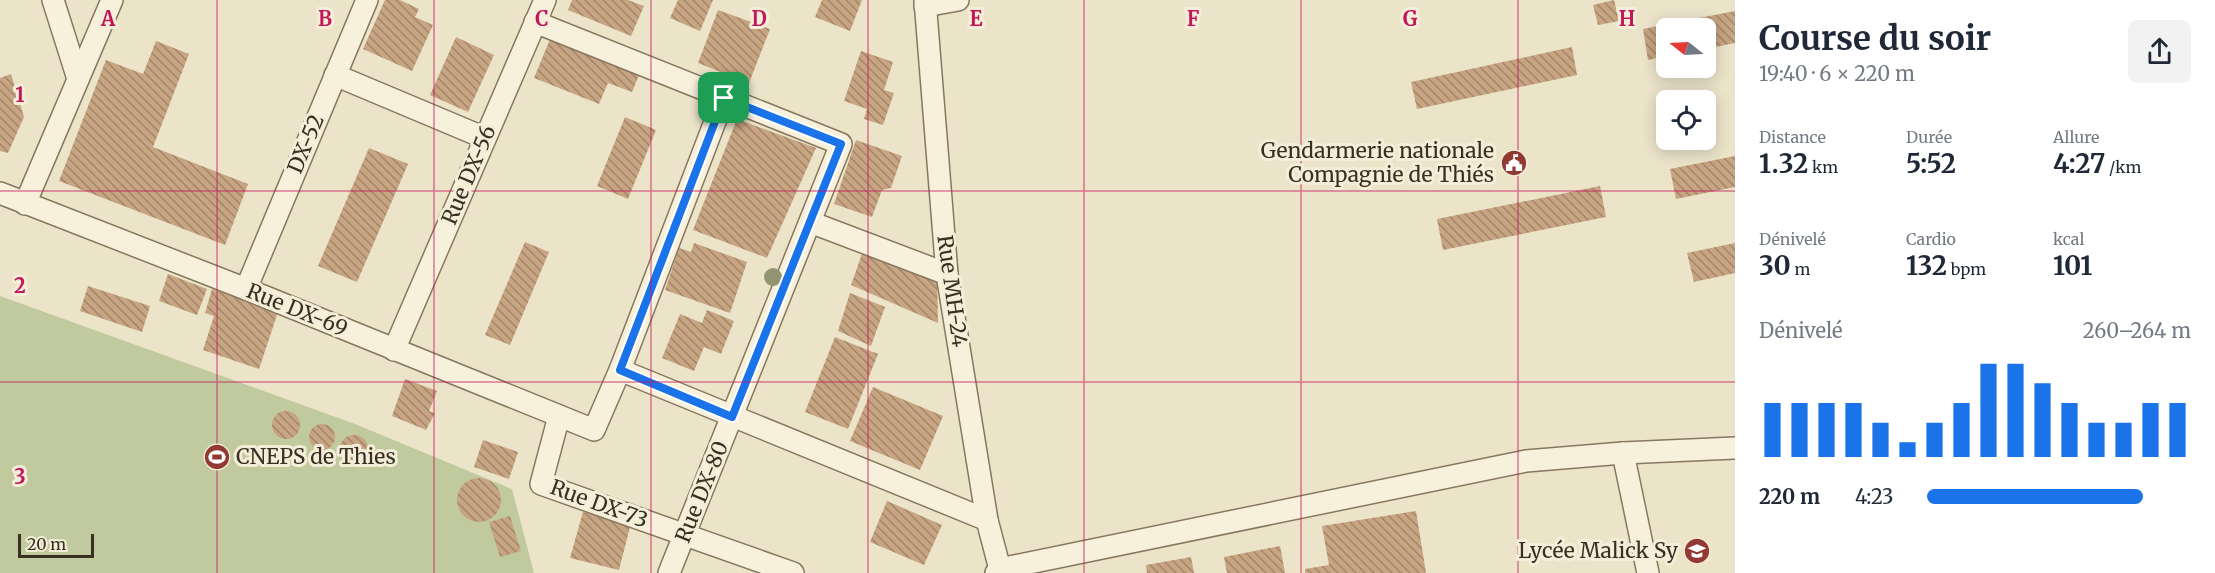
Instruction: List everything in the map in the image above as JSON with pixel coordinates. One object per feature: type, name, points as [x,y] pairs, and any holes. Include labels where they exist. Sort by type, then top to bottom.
[{"type":"street","points":[[53,0],[78,79]]},
{"type":"street","points":[[26,204],[112,0]]},
{"type":"street","name":"DX-52","points":[[246,289],[367,0]]},
{"type":"street","name":"Rue DX-56","points":[[394,350],[545,0]]},
{"type":"street","points":[[925,3],[958,0]]},
{"type":"street","name":"Rue MH-24","points":[[925,3],[947,274],[987,520],[999,572]]},
{"type":"street","points":[[535,22],[724,98],[620,370],[987,520]]},
{"type":"street","points":[[335,75],[485,138]]},
{"type":"street","name":"Rue DX-80","points":[[669,573],[841,144],[724,98]]},
{"type":"street","name":"Rue DX-69","points":[[0,194],[246,289],[594,430],[620,370]]},
{"type":"street","points":[[810,222],[947,274]]},
{"type":"street","name":"Rue DX-73","points":[[559,416],[541,484],[793,573]]},
{"type":"street","points":[[999,572],[1526,461],[1623,453],[1735,448]]},
{"type":"street","points":[[1623,453],[1648,573]]},
{"type":"green space","name":"CNEPS de Thies","points":[[0,296],[355,424],[512,489],[534,573],[0,573]]},
{"type":"building","points":[[385,0],[400,0],[419,9],[415,17],[433,25],[412,71],[363,49]]},
{"type":"building","points":[[572,0],[628,0],[644,6],[631,36],[568,10]]},
{"type":"building","points":[[678,0],[713,0],[700,31],[670,18]]},
{"type":"building","points":[[822,0],[862,0],[850,31],[815,17]]},
{"type":"building","points":[[1614,0],[1619,21],[1598,25],[1593,5]]},
{"type":"building","points":[[718,10],[770,29],[749,83],[698,63]]},
{"type":"building","points":[[1735,11],[1735,43],[1716,47],[1716,18],[1699,18]]},
{"type":"building","points":[[1656,26],[1656,58],[1648,60],[1643,29]]},
{"type":"building","points":[[553,32],[642,68],[632,92],[608,83],[599,104],[534,78]]},
{"type":"building","points":[[456,37],[494,55],[468,112],[430,95]]},
{"type":"building","points":[[156,41],[189,54],[153,147],[248,184],[225,245],[59,181],[106,60],[143,74]]},
{"type":"building","points":[[1572,47],[1577,75],[1417,109],[1411,82]]},
{"type":"building","points":[[861,51],[893,62],[884,90],[894,93],[883,125],[864,119],[867,109],[844,101]]},
{"type":"building","points":[[11,74],[24,117],[8,153],[0,151],[0,78]]},
{"type":"building","points":[[625,117],[656,130],[628,199],[597,186]]},
{"type":"building","points":[[737,119],[816,148],[767,258],[693,230]]},
{"type":"building","points":[[856,140],[902,156],[891,188],[882,190],[872,217],[834,204]]},
{"type":"building","points":[[369,148],[408,164],[357,282],[318,266]]},
{"type":"building","points":[[1735,156],[1735,187],[1676,199],[1670,169]]},
{"type":"building","points":[[1600,186],[1606,217],[1443,250],[1437,219]]},
{"type":"building","points":[[525,242],[549,252],[510,345],[485,335]]},
{"type":"building","points":[[694,243],[747,262],[730,313],[665,290],[679,248],[691,252]]},
{"type":"building","points":[[1735,243],[1735,273],[1694,282],[1687,253]]},
{"type":"building","points":[[863,251],[937,280],[938,323],[851,285]]},
{"type":"building","points":[[168,274],[207,289],[197,315],[159,301]]},
{"type":"building","points":[[88,286],[150,306],[142,332],[80,311]]},
{"type":"building","points":[[212,289],[278,312],[259,369],[203,350],[214,316],[205,313]]},
{"type":"building","points":[[850,293],[885,307],[871,346],[838,331]]},
{"type":"building","points":[[707,310],[734,321],[721,354],[704,347],[694,371],[662,358],[680,314],[702,323]]},
{"type":"building","points":[[835,337],[878,354],[848,429],[805,412]]},
{"type":"building","points":[[405,379],[437,391],[429,411],[435,413],[426,430],[392,416]]},
{"type":"building","points":[[873,387],[943,416],[920,470],[850,441]]},
{"type":"building","points":[[286,411],[296,415],[300,425],[296,435],[286,439],[276,435],[272,425],[276,415]]},
{"type":"building","points":[[322,424],[331,428],[335,437],[331,446],[322,450],[313,446],[309,437],[313,428]]},
{"type":"building","points":[[354,435],[364,439],[368,449],[364,459],[354,463],[344,459],[340,449],[344,439]]},
{"type":"building","points":[[483,440],[518,452],[509,479],[474,467]]},
{"type":"building","points":[[479,478],[494,485],[501,500],[494,515],[479,522],[464,515],[457,500],[464,485]]},
{"type":"building","points":[[887,501],[942,525],[924,565],[870,542]]},
{"type":"building","points":[[1416,511],[1426,573],[1305,573],[1305,569],[1329,565],[1322,526]]},
{"type":"building","points":[[583,512],[631,523],[619,570],[570,558]]},
{"type":"building","points":[[510,516],[521,551],[500,557],[489,522]]},
{"type":"building","points":[[1280,546],[1285,573],[1227,573],[1224,557]]},
{"type":"building","points":[[1191,557],[1194,573],[1147,573],[1146,565]]},
{"type":"place","name":"Gendarmerie nationale Compagnie de Thiés","points":[[1514,163]]},
{"type":"place","name":"CNEPS de Thies","points":[[217,457]]},
{"type":"place","name":"Lycée Malick Sy","points":[[1697,551]]},
{"type":"route","points":[[724,98],[841,144],[732,417],[620,370],[724,98]]}]
